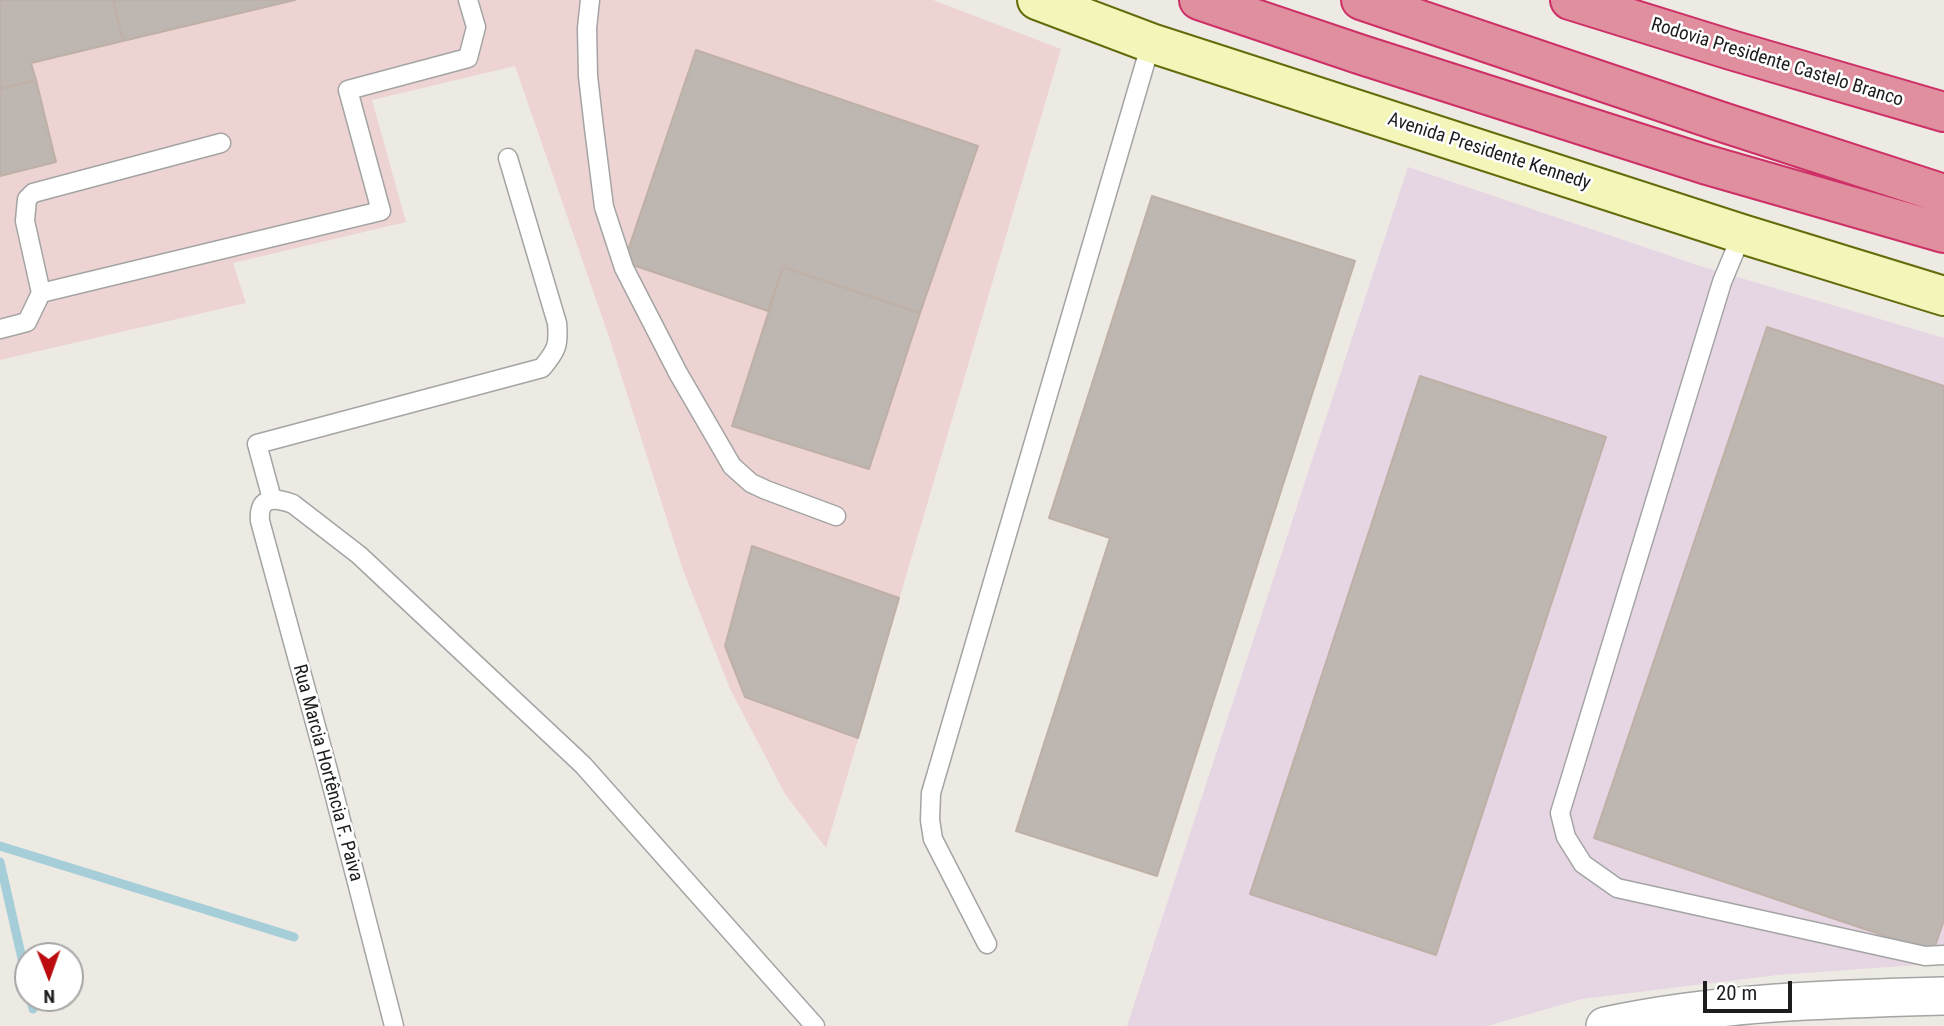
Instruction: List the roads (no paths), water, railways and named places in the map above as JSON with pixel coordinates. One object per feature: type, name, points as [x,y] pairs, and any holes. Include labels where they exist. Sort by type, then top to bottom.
[{"type":"highway","points":[[1199,0],[1704,164],[1944,233]]},
{"type":"highway","points":[[1361,0],[1944,194]]},
{"type":"highway","name":"Rodovia Presidente Castelo Branco","points":[[1570,0],[1944,112]]},
{"type":"main road","name":"Avenida Presidente Kennedy","points":[[1037,0],[1151,43],[1742,234],[1944,296]]},
{"type":"street","points":[[1605,1026],[1654,1016],[1757,1005],[1944,996]]},
{"type":"lane","points":[[41,293],[381,211],[348,90],[468,58],[476,27],[468,0]]},
{"type":"lane","points":[[590,0],[587,29],[588,76],[594,128],[604,206],[624,268],[678,373],[732,466],[759,487],[836,516]]},
{"type":"lane","points":[[987,944],[933,839],[930,820],[931,793],[1151,43]]},
{"type":"lane","points":[[0,329],[26,322],[41,293],[25,221],[27,199],[33,193],[221,143]]},
{"type":"lane","points":[[508,158],[557,323],[558,341],[552,356],[542,368],[257,444],[272,499],[293,504],[359,555],[583,765],[815,1026]]},
{"type":"lane","points":[[1742,234],[1722,282],[1560,813],[1566,837],[1583,864],[1617,888],[1925,956],[1944,954]]},
{"type":"lane","name":"Rua Marcia Hortência F. Paiva","points":[[272,499],[263,504],[259,512],[260,521],[394,1026]]},
{"type":"waterway","points":[[0,846],[294,937]]},
{"type":"waterway","points":[[0,862],[18,942]]}]
